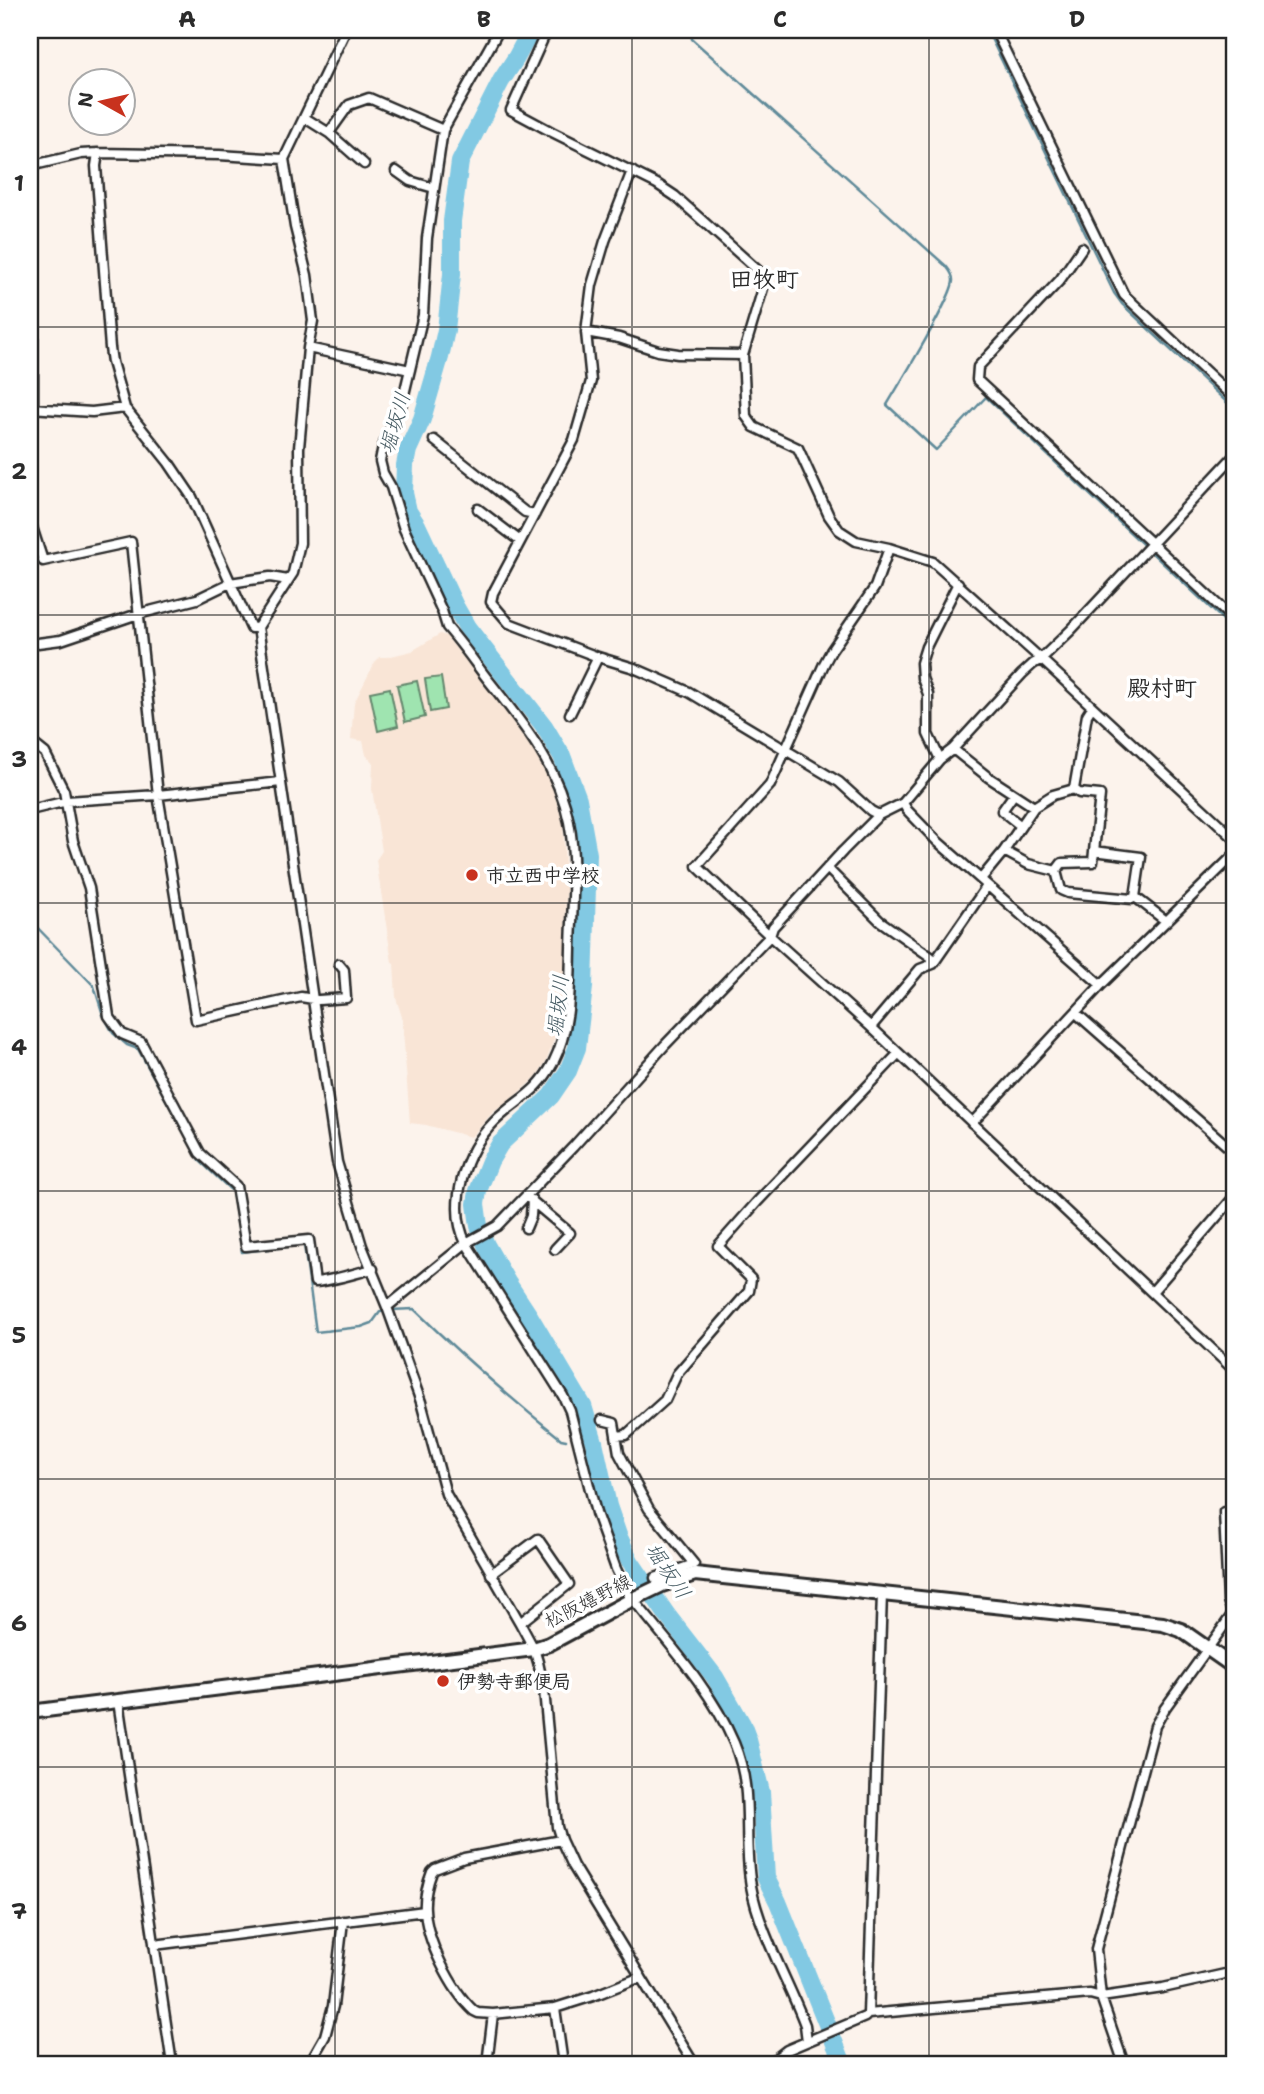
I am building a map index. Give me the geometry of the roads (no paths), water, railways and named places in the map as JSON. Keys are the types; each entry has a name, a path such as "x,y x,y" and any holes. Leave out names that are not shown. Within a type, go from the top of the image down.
{"main road":[{"name":"松阪嬉野線","path":"30,1712 534,1649 549,1644 631,1600 695,1574 1163,1624 1181,1630 1234,1667"}],"street":[{"path":"346,30 284,159 295,227 307,275 313,321 299,448 300,543 292,573 258,627 337,1162 362,1247 373,1269 421,1402 446,1494 534,1649 544,1689 554,1807 567,1856 694,2064"},
{"path":"499,30 443,130 427,238 423,315 402,403 383,446 380,461 404,529 447,627 534,740 553,772 566,812 573,863 570,985 563,1035 555,1060 546,1076 526,1098 495,1121 474,1152 463,1178 458,1203 460,1227 570,1410 596,1513 616,1569 631,1600 685,1664 733,1741 747,1791 748,1857 754,1899 809,2039"},
{"path":"547,30 511,110 657,184 763,275 764,285 743,355 745,410 750,424 798,449 829,516 839,530 856,541 933,562 1234,838"},
{"path":"995,30 1124,295 1234,398"},
{"path":"329,134 349,105 369,98 443,130"},
{"path":"304,118 329,134 364,164"},
{"path":"30,166 97,153 284,159"},
{"path":"97,153 110,348 125,408 192,497 251,628 258,627"},
{"path":"396,171 410,181 435,188"},
{"path":"632,171 595,273 586,332 591,381 574,440 493,593 492,602 509,623 635,668 690,692 839,782 879,815"},
{"path":"1082,248 1060,280 978,368 977,380 1149,547 1234,620"},
{"path":"30,257 33,322 32,408 92,412 125,408"},
{"path":"586,332 678,354 743,355"},
{"path":"308,348 410,370"},
{"path":"434,440 525,512 535,514"},
{"path":"387,1307 468,1242 497,1226 529,1198 665,1045 770,936 772,928 827,868 879,815 903,803 940,759 953,749 1022,674 1041,659 1234,456"},
{"path":"478,509 520,541"},
{"path":"30,521 43,561 131,542 158,794 196,1020 301,998 346,998 344,970 339,964"},
{"path":"889,548 875,587 831,651 770,785 697,866 1234,1370"},
{"path":"30,644 61,640 138,614 197,599 230,583 270,577 288,580"},
{"path":"940,759 928,734 928,694 922,678 921,663 958,583"},
{"path":"570,714 598,657"},
{"path":"1074,789 1087,715 1093,707"},
{"path":"30,741 45,753 67,801 73,841 89,888 109,1016 122,1034 141,1042 200,1153 236,1186 246,1246 309,1240 315,1282 325,1282 373,1269"},
{"path":"953,749 988,777 1034,807"},
{"path":"30,810 67,801 281,782"},
{"path":"871,1027 920,969 933,964 1034,807 1053,794 1074,789"},
{"path":"1056,871 1062,863 1093,862 1100,795 1079,793 1074,789"},
{"path":"1014,794 1002,811 1021,827"},
{"path":"903,803 937,841 1101,985"},
{"path":"1094,850 1141,857 1135,897"},
{"path":"1004,851 1028,864 1056,871"},
{"path":"972,1123 1101,985 1234,855"},
{"path":"827,868 880,921 931,957 933,964"},
{"path":"1056,871 1061,890 1068,893 1132,899 1135,897"},
{"path":"1135,897 1166,921"},
{"path":"1076,1013 1234,1152"},
{"path":"616,1436 626,1435 665,1400 677,1374 749,1291 751,1279 718,1247 757,1202 898,1054"},
{"path":"1152,1292 1234,1196"},
{"path":"526,1228 531,1216 529,1198"},
{"path":"529,1198 569,1233 555,1249"},
{"path":"603,1420 614,1423 619,1452 649,1509 694,1564 655,1578 662,1586"},
{"path":"1124,2064 1101,1997 1096,1949 1155,1726 1234,1613 1228,1601 1224,1512"},
{"path":"491,1574 538,1539 569,1584 520,1623"},
{"path":"868,2014 882,1594"},
{"path":"118,1701 172,2064"},
{"path":"561,1840 464,1858 435,1868 430,1877 425,1911 434,1947 448,1978 474,2011 494,2014 555,2008 641,1977"},
{"path":"154,1945 425,1911"},
{"path":"309,2064 325,2036 333,2006 343,1921"},
{"path":"769,2064 787,2050 868,2014 1090,1994 1101,1997 1163,1988 1234,1972"},
{"path":"555,2008 562,2064"},
{"path":"486,2064 494,2014"}],"waterway":[{"name":"堀坂川","path":"531,30 501,81 460,162 452,221 452,274 446,330 422,419 408,450 405,465 404,493 408,511 455,606 467,627 544,726 562,756 578,799 588,854 584,987 577,1048 568,1071 551,1096 500,1144 490,1161 478,1191 476,1204 479,1226 486,1245 507,1282 583,1406 608,1506 630,1561 715,1677 742,1724 761,1792 766,1878 843,2064"},
{"path":"691,30 692,39 952,274 951,289 945,304 887,405 936,450 986,397 1234,630"},
{"path":"987,30 1114,293 1122,304 1234,409"},
{"path":"30,920 94,986 103,1015 113,1033 127,1045 138,1049 199,1160 232,1191 242,1252 304,1245 316,1332 361,1327 372,1323 380,1312 385,1311"},
{"path":"391,1310 414,1309 504,1392 561,1439 566,1440"}],"place":[{"name":"市立西中学校","path":"472,875"},
{"name":"伊勢寺郵便局","path":"443,1681"}],"district":[{"name":"田牧町","path":"764,279"},
{"name":"殿村町","path":"1162,688"}]}
